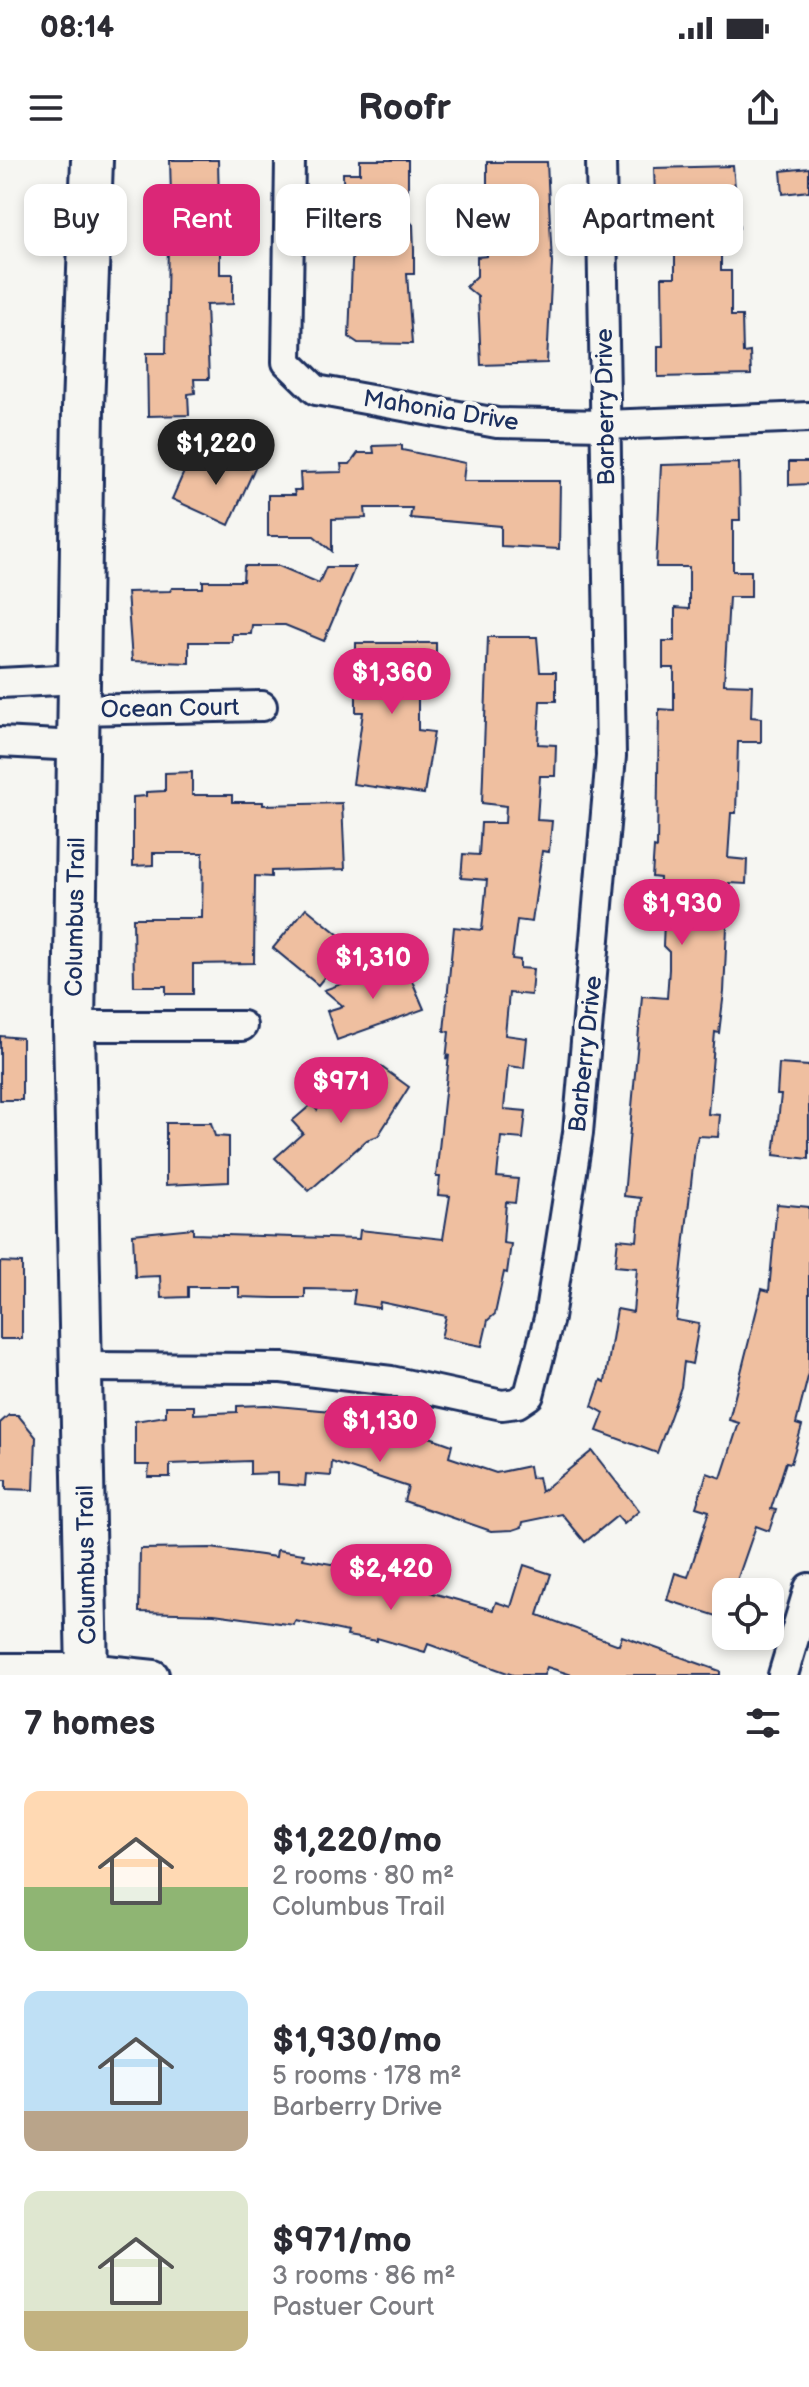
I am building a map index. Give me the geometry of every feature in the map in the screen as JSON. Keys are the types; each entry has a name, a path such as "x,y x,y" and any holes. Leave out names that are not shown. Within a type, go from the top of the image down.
{"street":[{"name":"Columbus Trail","path":"87,1672 74,1026 78,712 92,160"},
{"name":"Mahonia Drive","path":"290,160 287,362 316,390 497,423 605,425 809,417"},
{"name":"Barberry Drive","path":"83,1367 282,1368 391,1381 502,1405 517,1403 529,1395 549,1318 578,1133 611,756 601,160"},
{"path":"0,683 78,712"},
{"name":"Ocean Court","path":"78,712 262,706"},
{"path":"0,742 78,712"},
{"path":"74,1026 242,1026"},
{"path":"783,1675 809,1588"},
{"path":"0,1668 154,1675"}],"building":[{"path":"170,160 218,160 219,184 171,184"},
{"path":"360,160 408,160 408,184 343,184 343,173 360,173"},
{"path":"487,162 547,162 552,263 547,363 481,365 478,297 466,287 477,276 477,257 539,256 539,184 487,184"},
{"path":"733,166 735,184 655,184 654,168"},
{"path":"809,168 809,191 783,194 781,171"},
{"path":"410,221 413,225 414,274 407,274 412,344 358,343 349,337 352,256 410,256"},
{"path":"168,256 220,256 220,274 233,274 233,304 206,305 209,379 194,379 195,393 188,394 189,415 148,416 147,353 166,353"},
{"path":"675,256 721,256 721,271 731,271 731,316 742,316 743,353 750,352 751,375 658,377 658,346 663,346 662,277 675,277"},
{"path":"402,445 402,450 465,463 463,481 560,481 559,549 501,546 501,526 410,518 412,508 365,508 366,518 332,519 332,551 314,536 268,536 268,495 295,495 294,490 301,490 300,473 342,472 341,464 350,464 358,453 374,453 373,446"},
{"path":"230,450 257,463 229,525 172,499 187,465 196,462 220,473"},
{"path":"789,462 809,462 809,484 789,485"},
{"path":"739,463 740,520 733,520 733,571 751,571 751,597 729,597 724,684 752,685 751,717 761,718 761,742 738,742 736,813 731,813 728,858 747,860 746,884 729,883 724,992 719,1033 715,1032 708,1114 720,1115 718,1137 698,1136 695,1148 676,1320 699,1324 692,1364 684,1362 681,1387 657,1453 597,1431 604,1413 592,1406 601,1380 605,1382 617,1309 633,1312 637,1268 615,1266 618,1239 637,1241 641,1198 624,1196 642,996 667,998 669,952 663,946 664,921 658,920 660,878 652,877 654,847 657,848 659,709 674,710 674,668 663,668 663,641 675,641 675,608 689,609 689,567 656,567 661,465"},
{"path":"244,566 279,566 319,583 326,567 355,567 324,641 285,625 252,625 251,634 232,634 232,642 189,642 189,663 132,661 127,592 203,588 203,581 243,581"},
{"path":"488,637 537,637 540,672 556,672 556,701 540,701 538,744 556,745 555,776 540,776 537,820 552,821 549,852 542,851 532,922 517,920 512,959 520,960 520,968 533,969 531,995 509,993 505,1035 527,1038 524,1068 508,1066 504,1109 526,1111 523,1139 501,1137 497,1177 518,1179 515,1203 506,1202 503,1243 511,1244 507,1273 504,1272 495,1314 488,1320 482,1346 441,1338 446,1316 380,1302 379,1308 353,1304 355,1290 305,1289 305,1298 275,1298 239,1297 239,1287 188,1287 188,1297 161,1298 160,1276 135,1277 133,1234 193,1228 193,1234 359,1239 360,1230 443,1239 450,1196 438,1195 440,1177 436,1177 449,1055 446,1060 449,1032 444,1031 454,927 482,930 487,880 461,878 463,854 479,855 481,823 505,823 506,806 482,803"},
{"path":"356,643 436,643 436,673 418,673 418,730 434,732 424,794 353,784 363,712 356,712"},
{"path":"192,772 192,795 232,795 232,802 263,802 263,805 342,803 345,869 271,871 271,877 255,876 254,963 193,964 193,994 166,994 166,986 134,986 133,918 202,918 203,853 153,853 153,865 133,866 133,797 146,796 146,792 165,791 165,773"},
{"path":"306,908 351,945 318,985 273,948"},
{"path":"404,962 424,1009 337,1040 327,1011 343,1006 324,990"},
{"path":"0,1036 22,1038 22,1100 0,1100"},
{"path":"376,1063 409,1087 378,1136 367,1140 309,1191 275,1158 303,1133 292,1121 312,1104 317,1110 340,1078 357,1090"},
{"path":"779,1064 809,1066 809,1159 774,1155 781,1095 777,1095"},
{"path":"166,1123 211,1123 215,1136 229,1137 229,1182 166,1185"},
{"path":"777,1204 809,1207 809,1373 796,1424 802,1426 791,1463 786,1462 771,1509 776,1510 769,1531 756,1526 738,1578 712,1578 712,1614 667,1600 675,1573 688,1577 709,1511 696,1507 707,1473 721,1478 739,1423 729,1420 762,1289 769,1291"},
{"path":"0,1262 22,1263 22,1339 0,1339"},
{"path":"266,1405 342,1412 391,1428 393,1424 452,1445 449,1457 496,1473 529,1466 531,1478 538,1477 541,1492 592,1451 639,1511 624,1524 617,1516 585,1542 562,1514 523,1522 522,1527 513,1530 491,1531 404,1501 408,1487 332,1462 331,1476 306,1474 305,1486 278,1484 278,1473 250,1474 250,1461 170,1464 170,1477 148,1477 149,1465 135,1465 135,1421 166,1416 166,1406 194,1406 194,1414 237,1412 237,1406"},
{"path":"9,1415 18,1415 36,1437 34,1490 6,1489 6,1480 0,1480 0,1423"},
{"path":"211,1548 276,1557 277,1550 304,1554 303,1559 359,1569 358,1572 493,1610 496,1602 511,1607 524,1565 551,1574 538,1615 619,1645 622,1636 720,1671 720,1675 572,1675 547,1667 544,1675 513,1675 428,1644 425,1652 377,1638 377,1641 347,1636 348,1632 295,1621 294,1625 214,1614 139,1612 140,1549"}]}
